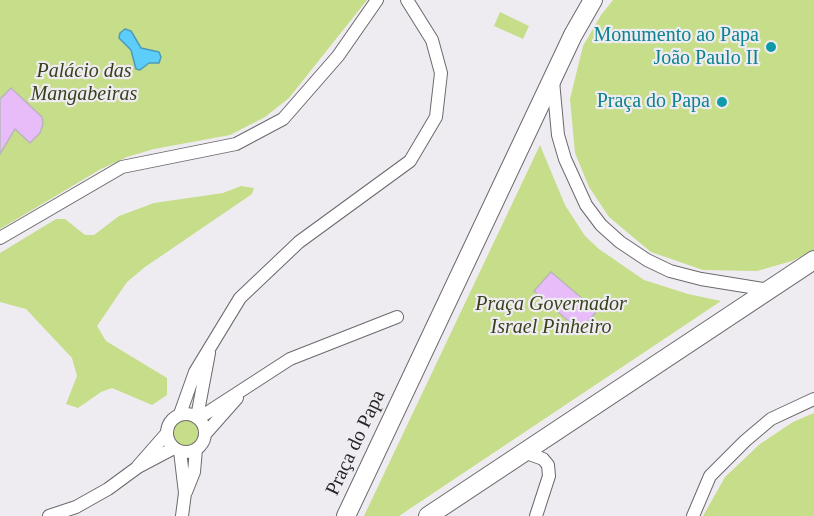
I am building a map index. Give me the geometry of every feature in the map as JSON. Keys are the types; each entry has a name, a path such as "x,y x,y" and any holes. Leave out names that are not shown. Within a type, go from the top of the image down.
{"street":[{"path":"0,238 122,167 236,144 283,119 338,56 377,0"},
{"path":"138,467 167,433 171,422 180,414 189,385 240,298 269,268 317,228 410,161 436,117 441,74 432,40 408,0"},
{"name":"Praça do Papa","path":"346,516 553,77 593,0"},
{"path":"553,77 554,112 563,151 575,186 601,225 620,242 647,260 670,271 701,279 769,290"},
{"path":"428,516 814,260"},
{"path":"180,414 198,418 290,359 397,316"},
{"path":"206,433 198,418 211,345"},
{"path":"49,516 76,507 108,489 138,467 177,449 196,449 201,445 206,433 247,386"},
{"path":"693,516 710,476 731,455 771,419 814,399"},
{"path":"167,433 177,449 185,493"},
{"path":"182,516 185,493 194,472 196,449"},
{"path":"524,452 543,459 549,465 549,476 536,516"}],"green space":[{"name":"Palácio das Mangabeiras","path":"0,0 367,0 289,98 265,117 230,135 154,149 127,157 101,169 0,229"},
{"name":"Praça Governador Israel Pinheiro","path":"613,0 814,0 814,250 792,261 757,271 703,270 651,252 609,217 589,187 575,153 570,99 583,46 601,15"},
{"path":"500,12 529,26 523,39 494,26"},
{"name":"Praça Governador Israel Pinheiro","path":"540,145 565,205 585,236 599,249 644,280 688,294 721,301 399,516 364,516"},
{"path":"241,186 254,188 252,194 145,267 127,282 97,326 106,341 167,378 167,395 152,405 112,388 101,392 78,408 66,404 77,376 72,358 26,309 0,302 0,253 56,219 65,219 85,235 94,235 119,216 154,203 223,193"},
{"path":"814,413 814,516 703,516 725,477 760,444 793,422"},
{"path":"186,419 196,423 200,433 196,443 186,447 176,443 172,433 176,423"}],"water":[{"path":"125,29 131,31 141,48 159,52 161,57 159,63 149,63 140,70 136,69 131,50 119,38 120,33"}],"building":[{"path":"11,88 42,117 43,124 40,133 30,143 15,129 0,154 0,99"},
{"path":"551,272 597,311 580,331 534,291"}],"place":[{"name":"Monumento ao Papa João Paulo II","path":"771,47"},
{"name":"Praça do Papa","path":"722,102"}]}
